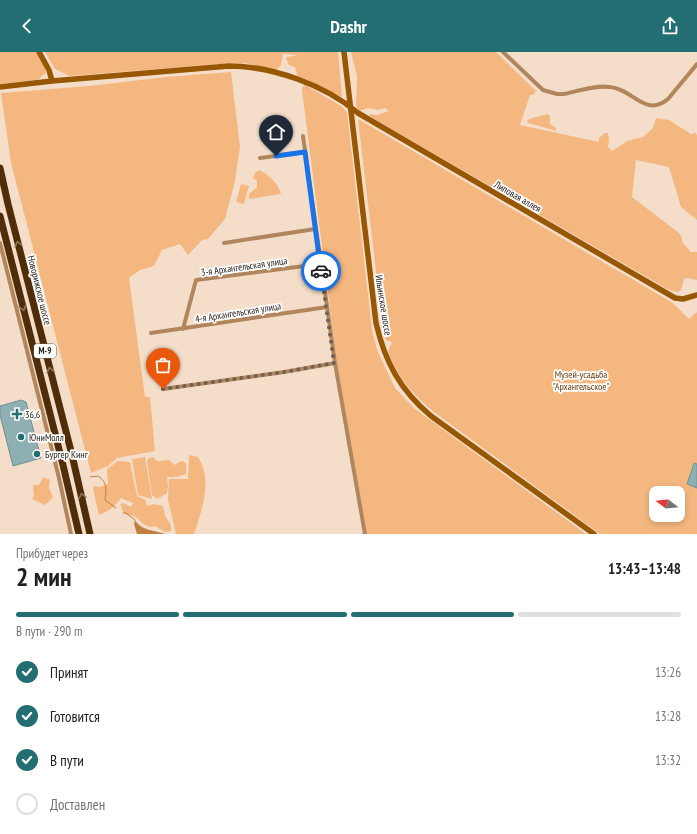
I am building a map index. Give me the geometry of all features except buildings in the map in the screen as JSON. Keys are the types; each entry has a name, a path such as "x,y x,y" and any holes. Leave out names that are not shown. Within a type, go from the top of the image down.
{"highway":[{"name":"Новорижское шоссе","path":"0,168 72,455 90,534"},
{"name":"Новорижское шоссе","path":"0,216 79,534"}],"street":[{"path":"38,52 49,70 52,80"},
{"name":"Ильинское шоссе","path":"344,52 376,323 380,342 393,371 409,395 431,416 594,534"},
{"path":"503,52 543,90 557,94 564,94 610,87 622,90 645,104 654,106 668,99 697,64"},
{"name":"Липовая аллея","path":"0,87 52,80 208,68 241,67 277,73 302,81 350,106 678,299 689,298 697,295"},
{"path":"303,136 334,363 365,534"},
{"path":"260,158 305,152"},
{"path":"224,243 315,229"},
{"path":"0,243 57,470 71,534"},
{"name":"3-я Архангельская улица","path":"182,329 196,280 320,264"},
{"name":"4-я Архангельская улица","path":"151,333 327,307"},
{"path":"163,389 284,372 334,363"}],"green space":[{"path":"0,52 36,52 45,67 46,73 37,80 0,84"},
{"path":"45,52 338,52 342,97 298,78 295,67 289,65 286,59 287,57 298,55 283,54 281,65 277,70 244,63 232,63 70,76 55,69"},
{"path":"351,52 496,52 536,91 533,95 530,95 520,125 599,142 599,138 605,133 608,133 608,147 612,151 627,141 643,137 653,128 656,118 669,120 691,134 695,133 697,135 697,220 681,207 669,167 636,160 632,197 679,233 683,243 691,252 697,252 697,280 687,278 684,279 681,290 678,292 669,290 371,117 369,114 377,115 389,111 385,108 378,110 369,108 358,111 356,104 357,76"},
{"path":"231,72 240,147 235,181 225,219 208,239 202,240 188,255 180,244 162,250 154,266 140,270 129,278 145,397 150,397 155,451 117,458 108,466 91,473 11,163 1,93"},
{"path":"305,85 341,106 347,112 372,330 377,350 395,388 415,409 586,534 367,534 337,364 302,90 303,86"},
{"path":"548,114 550,117 550,124 555,127 557,131 528,123 527,121 529,119"},
{"name":"Музей-усадьба \"Архангельское\"","path":"358,119 673,303 689,319 697,312 697,534 600,534 434,412 406,385 391,360 388,351 392,342 386,340 382,322"},
{"path":"259,170 273,180 278,186 281,194 249,199 249,194 257,187 257,181 253,178 255,173"},
{"path":"241,184 249,186 244,204 236,202"},
{"path":"189,455 198,457 202,466 205,476 205,495 194,534 176,534 168,500 169,479 188,479"},
{"path":"145,457 152,499 138,495 132,459"},
{"path":"153,457 157,461 169,460 175,465 181,461 186,464 186,474 176,477 167,477 167,493 157,499 152,495 147,461 149,458"},
{"path":"118,461 130,462 137,496 145,500 147,506 154,504 163,506 165,516 171,525 171,531 165,532 155,526 149,527 136,517 126,514 123,512 120,504 123,503 131,507 133,503 121,498 112,508 99,515 93,488 94,486 100,487 108,484 107,469"},
{"path":"43,477 50,480 49,488 53,497 45,505 32,499 34,495 33,486 39,485"}],"shaded area":[{"path":"135,520 144,528 165,534 137,534 134,524"}],"waterway":[{"path":"90,477 98,476 101,478 106,487 105,500 116,508"},
{"path":"123,513 126,513 135,520"}],"way so far":[{"path":"163,389 284,372 334,363 321,271"}],"place":[{"name":"36,6","path":"17,414"},
{"name":"ЮниМолл","path":"21,437"},
{"name":"Бургер Кинг","path":"37,454"}],"route":[{"path":"276,156 305,152 321,271"}]}
